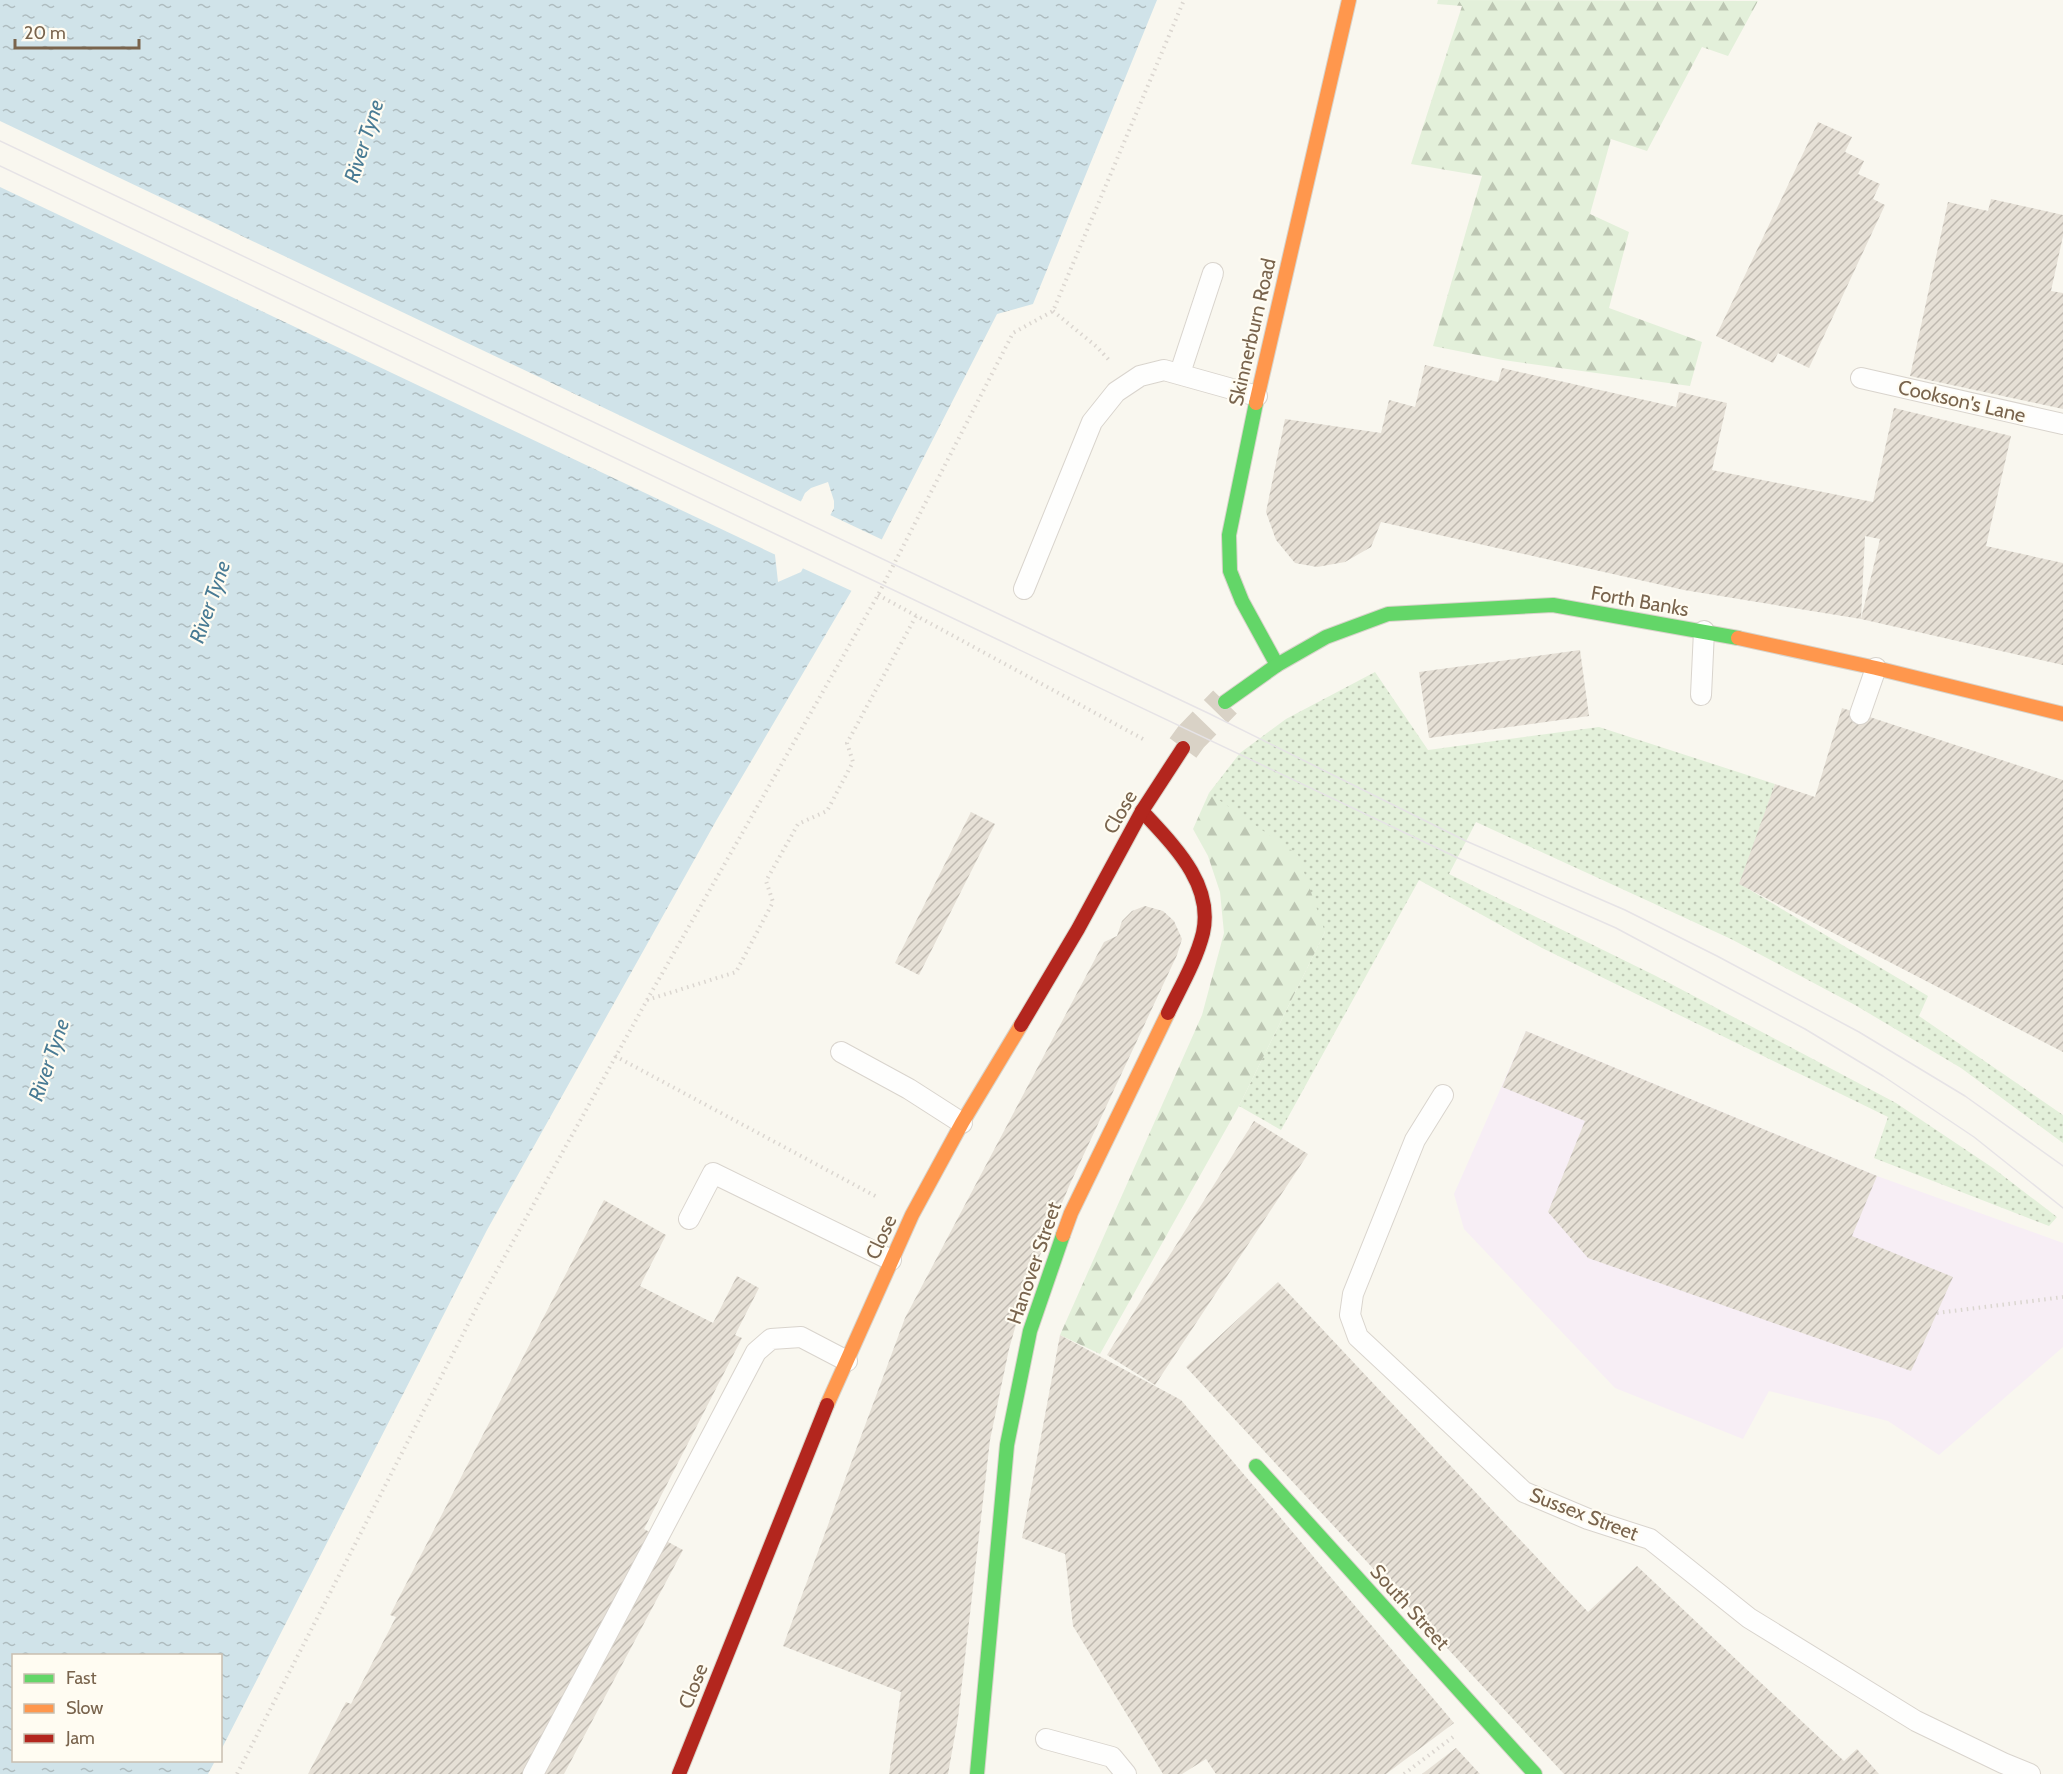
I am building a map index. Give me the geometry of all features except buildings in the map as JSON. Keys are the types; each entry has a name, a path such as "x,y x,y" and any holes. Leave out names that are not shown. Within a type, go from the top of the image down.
{"street":[{"name":"Skinnerburn Road","path":"1277,665 1242,601 1230,571 1229,535 1257,396 1349,0"},
{"name":"Forth Banks","path":"1226,702 1277,665 1326,637 1388,614 1553,605 1704,632 1876,668 2063,714"},
{"name":"Close","path":"679,1774 821,1418 912,1215 962,1123 1078,929 1142,811 1181,753"},
{"name":"Hanover Street","path":"977,1774 1007,1444 1030,1331 1071,1213 1190,967 1203,930 1205,904 1192,870 1142,811"},
{"name":"South Street","path":"1256,1466 1535,1774"}],"lane":[{"path":"1180,373 1213,273"},
{"path":"1024,589 1092,422 1116,392 1140,376 1164,370 1257,396"},
{"name":"Cookson's Lane","path":"1861,378 2063,424"},
{"path":"1701,695 1704,632"},
{"path":"1860,714 1876,668"},
{"path":"841,1052 909,1089 962,1123"},
{"name":"Sussex Street","path":"1443,1095 1415,1140 1353,1294 1350,1315 1358,1337 1524,1492 1588,1519 1650,1539 1759,1624 1916,1721 2030,1774"},
{"path":"689,1219 713,1173 891,1260"},
{"path":"533,1774 756,1352 771,1339 801,1338 847,1361"},
{"path":"1046,1739 1112,1757 1126,1774"}],"path":[{"path":"237,1774 480,1301 646,1000 878,595 1013,333 1053,311 1184,0"},
{"path":"1053,311 1097,347 1113,364"},
{"path":"878,595 1181,753"},
{"path":"646,1000 736,972 773,902 766,881 798,825 827,811 853,762 847,742 916,616"},
{"path":"615,1056 912,1215"},
{"path":"1937,1313 2063,1297"},
{"path":"1404,1774 1482,1716"}],"shaded area":[{"path":"1526,1031 1877,1176 2063,1243 2063,1347 1939,1455 1888,1421 1769,1391 1743,1439 1615,1388 1464,1229 1454,1194"}],"green space":[{"path":"1438,0 1758,1 1728,56 1702,47 1647,151 1611,139 1590,214 1629,232 1609,308 1702,342 1690,386 1503,360 1433,346 1482,176 1411,164 1462,6 1437,4"},
{"path":"1375,672 1428,750 1599,727 1775,784 1740,884 1928,996 1919,1016 2063,1115 2063,1143 1961,1068 1855,1005 1731,939 1476,822 1449,874 1656,976 1896,1103 1993,1168 2057,1217 2049,1226 1874,1158 1888,1117 1542,948 1419,880 1281,1130 1239,1106 1325,932 1209,793 1240,753 1286,719"},
{"path":"1209,793 1298,855 1325,932 1239,1106 1100,1354 1060,1335 1202,1015 1224,933 1220,892 1208,856 1193,829"}],"water":[{"name":"River Tyne","path":"0,0 1157,0 1033,304 997,314 882,539 716,821 487,1230 222,1748 222,1654 12,1654 12,1762 214,1762 208,1774 0,1774","holes":["828,482 834,508 801,572 778,582 775,555 805,493 811,488"]}],"pier":[{"path":"0,121 804,503 778,556 0,187"},
{"path":"828,514 885,541 854,592 800,567"}],"tunnel":[{"path":"1183,748 1225,702"}],"tram line":[{"path":"0,141 1210,714 1466,841 1625,910 1859,1032 1965,1096 2063,1166"},
{"path":"0,166 1458,858 1616,928 1805,1029 1883,1076 1974,1137 2063,1208"}],"traffic: fast":[{"path":"1256,403 1229,535 1230,571 1242,601 1277,665"},
{"path":"1225,702 1277,665 1326,637 1388,614 1553,605 1738,638"},
{"path":"977,1774 1007,1445 1030,1331 1063,1235"},
{"path":"1256,1466 1535,1774"}],"traffic: slow":[{"path":"1256,403 1349,0"},
{"path":"1738,638 1876,668 2063,714"},
{"path":"1063,1235 1071,1213 1168,1013"},
{"path":"827,1405 912,1215 962,1123 1021,1025"}],"traffic: jam":[{"path":"1021,1025 1078,929 1142,811 1183,748"},
{"path":"1142,811 1188,866 1202,897 1205,915 1203,933 1196,954 1168,1013"},
{"path":"679,1774 827,1405"}]}
